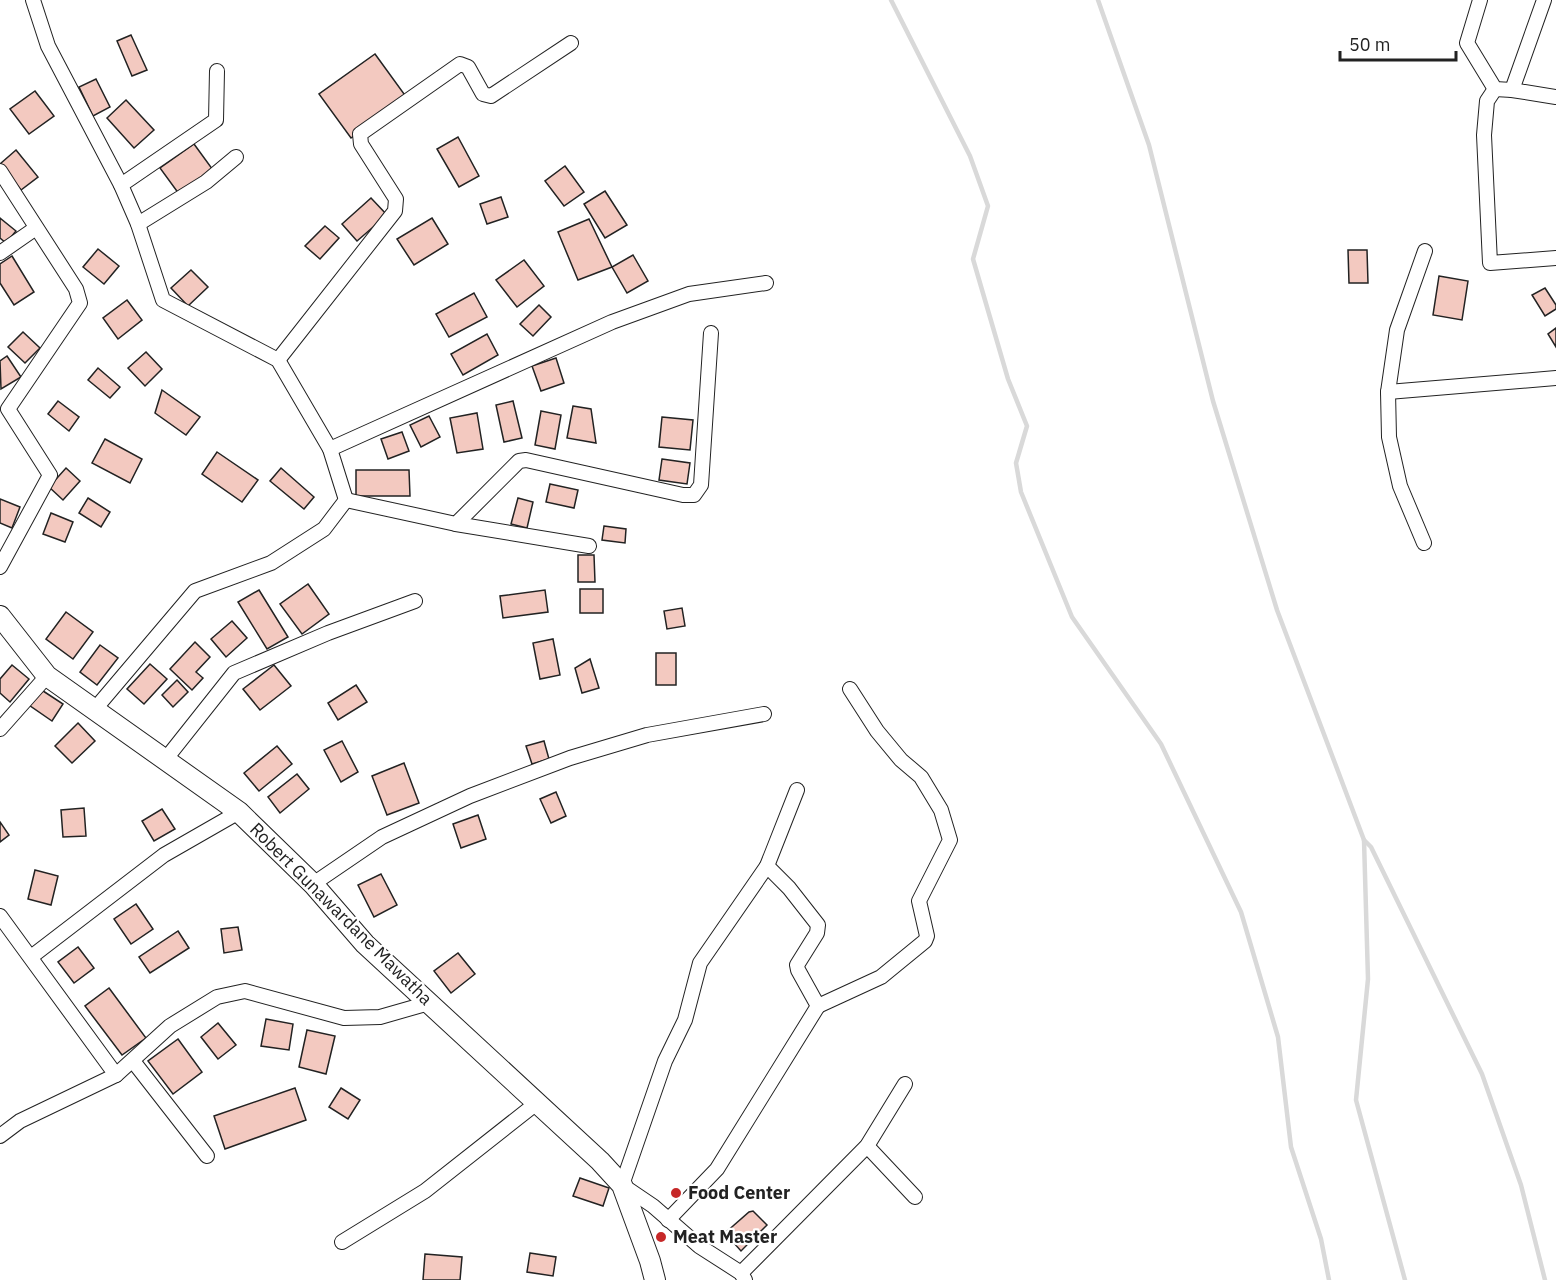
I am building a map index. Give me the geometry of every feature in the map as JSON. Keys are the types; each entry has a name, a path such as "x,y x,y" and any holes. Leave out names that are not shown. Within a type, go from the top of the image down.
{"street":[{"path":"33,0 48,46 121,185 138,224 163,300 278,360 330,449 346,500"},
{"path":"1480,0 1467,43 1495,89"},
{"path":"1512,90 1544,0"},
{"path":"278,360 395,211 396,200 361,144 360,134 460,64 468,67 483,94 491,96 571,43"},
{"path":"121,185 216,120 218,71"},
{"path":"1495,89 1556,97"},
{"path":"1495,89 1486,101 1485,135 1490,262 1556,258"},
{"path":"138,224 207,182 236,158"},
{"path":"0,171 76,289 80,303 8,409 50,475 0,567"},
{"path":"0,253 36,228"},
{"path":"1424,543 1398,476 1389,437 1388,392 1397,330 1425,251"},
{"path":"330,449 612,322 689,294 766,283"},
{"path":"456,524 519,461 526,460 683,495 694,495 701,485 711,333"},
{"path":"1388,392 1556,378"},
{"path":"346,500 456,524 589,546"},
{"path":"95,709 195,591 271,563 324,529 346,500"},
{"path":"165,760 234,673 328,633 416,601"},
{"name":"Robert Gunawardane Mawatha","path":"0,616 47,676 239,812 313,884 365,944 600,1161 622,1185 655,1280"},
{"path":"0,729 47,676"},
{"path":"668,1220 717,1169 818,1006 881,977 925,941 927,936 919,901 950,840 941,810 921,777 901,760 877,731 850,689"},
{"path":"313,884 382,837 470,796 570,758 646,735 764,714"},
{"path":"797,790 767,866 700,963 685,1020 665,1061 622,1185 653,1206 699,1246 743,1277 867,1146 905,1084"},
{"path":"31,957 164,855 239,812"},
{"path":"767,866 789,888 818,925 817,933 797,965 818,1006"},
{"path":"0,916 116,1075"},
{"path":"0,1136 20,1121 116,1075 170,1026 217,997 245,991 344,1018 380,1017 429,1004"},
{"path":"133,1061 207,1156"},
{"path":"342,1242 425,1191 538,1102"},
{"path":"867,1146 915,1197"}],"building":[{"path":"131,35 147,70 132,76 117,41"},
{"path":"375,54 407,98 351,138 319,94"},
{"path":"96,79 110,107 93,116 79,87"},
{"path":"35,91 54,116 29,134 10,109"},
{"path":"126,100 154,130 134,148 107,118"},
{"path":"458,137 479,176 459,187 437,149"},
{"path":"194,144 213,170 179,194 160,168"},
{"path":"16,150 38,177 21,190 0,164"},
{"path":"565,166 584,192 564,206 545,181"},
{"path":"605,191 627,225 605,238 584,204"},
{"path":"501,197 508,217 487,224 480,204"},
{"path":"371,198 387,215 357,241 342,224"},
{"path":"0,218 16,231 6,243 0,238"},
{"path":"432,218 448,244 414,265 397,239"},
{"path":"589,219 612,267 578,280 558,232"},
{"path":"325,226 339,238 320,259 305,246"},
{"path":"98,249 119,266 104,284 83,267"},
{"path":"1348,250 1367,250 1368,283 1349,283"},
{"path":"633,255 648,281 627,293 612,267"},
{"path":"12,256 34,292 14,305 0,283 0,264"},
{"path":"524,260 544,286 517,307 496,280"},
{"path":"191,270 208,287 188,306 171,288"},
{"path":"1439,276 1468,281 1462,320 1433,315"},
{"path":"1545,288 1556,305 1556,309 1545,316 1532,295"},
{"path":"474,293 487,317 449,337 436,314"},
{"path":"127,300 142,320 118,339 103,318"},
{"path":"539,305 551,317 533,336 520,324"},
{"path":"1556,328 1556,347 1548,334"},
{"path":"23,332 40,348 25,363 8,347"},
{"path":"487,334 498,355 463,375 451,354"},
{"path":"146,352 162,369 145,386 128,368"},
{"path":"7,356 21,377 1,389 0,361"},
{"path":"556,358 564,383 541,391 532,366"},
{"path":"98,368 120,387 110,398 88,380"},
{"path":"162,390 200,417 186,435 155,413"},
{"path":"58,401 79,417 69,431 48,414"},
{"path":"513,401 522,438 504,442 496,405"},
{"path":"573,406 591,409 596,443 567,438"},
{"path":"541,411 561,415 555,449 535,445"},
{"path":"477,413 483,449 457,453 450,418"},
{"path":"429,416 440,437 421,447 410,425"},
{"path":"662,417 693,420 690,450 659,447"},
{"path":"402,432 409,451 388,459 381,439"},
{"path":"105,439 142,459 130,483 92,463"},
{"path":"217,452 258,480 242,502 202,474"},
{"path":"662,459 690,463 687,484 659,480"},
{"path":"66,468 80,481 63,500 49,487"},
{"path":"281,468 314,497 304,509 270,481"},
{"path":"356,470 409,470 410,496 356,496"},
{"path":"550,484 578,490 574,508 546,502"},
{"path":"88,498 110,512 101,527 79,513"},
{"path":"518,498 533,502 527,528 511,524"},
{"path":"0,499 20,507 12,528 0,523"},
{"path":"51,513 73,522 65,542 43,534"},
{"path":"604,526 626,529 625,543 602,540"},
{"path":"578,555 594,555 595,582 578,582"},
{"path":"308,584 329,614 302,634 280,604"},
{"path":"580,589 603,589 603,613 580,613"},
{"path":"259,590 288,637 267,649 238,602"},
{"path":"545,590 548,612 503,618 500,596"},
{"path":"682,608 685,626 667,629 664,611"},
{"path":"66,612 93,632 73,659 46,639"},
{"path":"232,621 247,638 226,657 211,639"},
{"path":"553,639 560,675 540,679 533,643"},
{"path":"195,642 210,657 196,672 203,678 192,690 170,669"},
{"path":"100,645 118,658 97,685 80,672"},
{"path":"656,653 676,653 676,685 656,685"},
{"path":"590,659 599,688 582,693 575,668"},
{"path":"150,664 167,679 144,704 127,689"},
{"path":"12,665 29,679 10,702 0,693 0,679"},
{"path":"274,665 291,686 260,710 243,689"},
{"path":"177,680 188,692 173,707 162,695"},
{"path":"356,685 367,702 338,720 328,703"},
{"path":"37,687 63,704 52,721 26,703"},
{"path":"78,723 95,741 72,763 55,746"},
{"path":"342,741 358,772 341,782 324,750"},
{"path":"544,741 549,759 532,764 526,746"},
{"path":"277,746 292,764 259,791 244,773"},
{"path":"404,763 419,803 387,815 372,776"},
{"path":"297,774 309,789 280,813 268,797"},
{"path":"556,792 566,816 551,823 540,799"},
{"path":"84,808 86,836 63,837 61,810"},
{"path":"162,809 175,829 154,841 142,821"},
{"path":"478,815 486,839 461,848 453,824"},
{"path":"0,822 9,835 0,842"},
{"path":"35,870 58,876 51,905 28,899"},
{"path":"381,874 397,905 374,917 358,885"},
{"path":"136,904 153,929 131,944 114,919"},
{"path":"238,927 242,950 224,953 221,929"},
{"path":"178,931 189,948 150,973 139,957"},
{"path":"78,947 94,968 74,983 58,962"},
{"path":"458,953 475,974 451,993 434,971"},
{"path":"109,988 146,1038 122,1055 85,1006"},
{"path":"266,1019 293,1024 289,1050 261,1046"},
{"path":"218,1023 236,1045 218,1059 201,1037"},
{"path":"307,1030 335,1036 326,1074 299,1067"},
{"path":"178,1039 202,1072 173,1094 148,1061"},
{"path":"295,1088 306,1120 225,1149 214,1116"},
{"path":"341,1088 360,1100 348,1119 329,1107"},
{"path":"580,1178 609,1188 603,1206 573,1196"},
{"path":"753,1211 767,1225 741,1251 725,1233"},
{"path":"530,1253 556,1257 553,1276 527,1272"},
{"path":"425,1254 462,1257 460,1280 423,1280"}],"waterway":[{"path":"891,0 970,156 988,206 973,259 1008,379 1027,426 1016,463 1021,492 1072,617 1161,744 1241,912 1278,1037 1291,1147 1321,1239 1329,1280"},
{"path":"1098,0 1149,145 1213,401 1277,610 1364,840 1368,979 1356,1100 1405,1280"},
{"path":"1364,840 1371,847 1482,1074 1521,1185 1545,1280"}],"place":[{"name":"Food Center","path":"676,1193"},
{"name":"Meat Master","path":"661,1237"}]}
